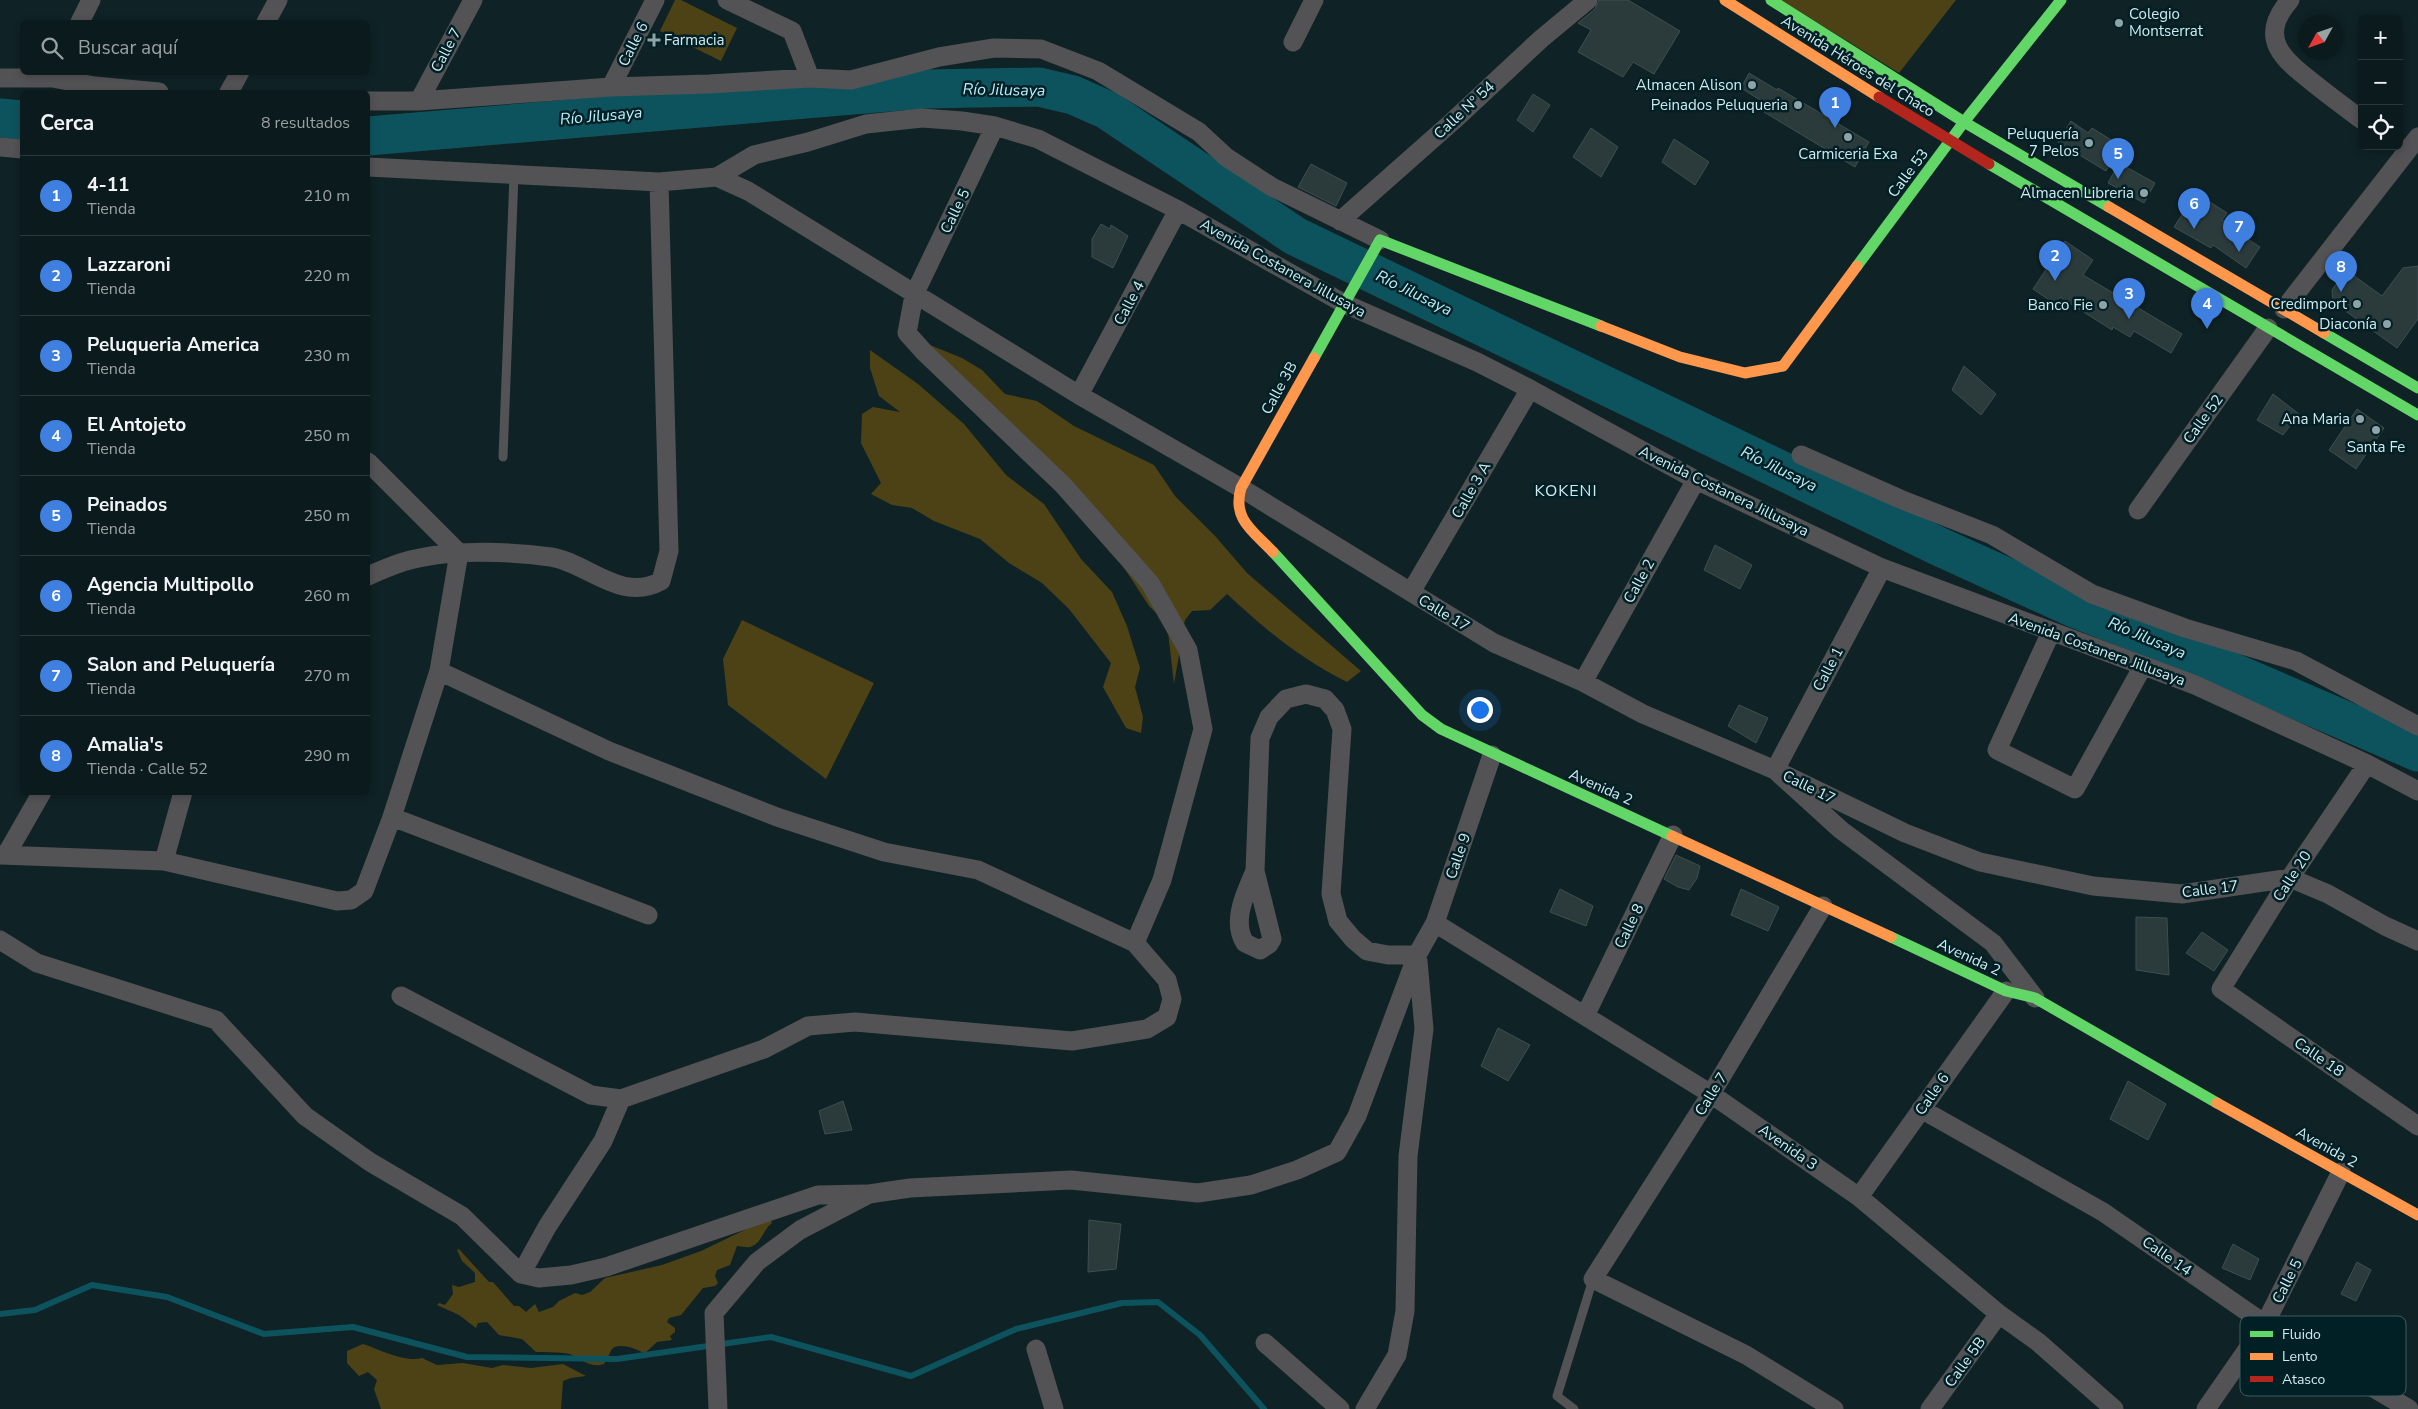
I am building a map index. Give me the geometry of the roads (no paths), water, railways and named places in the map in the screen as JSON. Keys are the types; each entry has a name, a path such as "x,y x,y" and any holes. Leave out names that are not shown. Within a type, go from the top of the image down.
{"street":[{"path":"81,20 91,0"},
{"path":"267,20 278,0"},
{"name":"Calle 7","path":"419,101 473,0"},
{"name":"Calle 6","path":"611,87 655,0"},
{"path":"727,0 792,31 810,78"},
{"path":"1292,42 1314,0"},
{"name":"Calle Nº 54","path":"1340,221 1453,121 1540,39 1588,0"},
{"name":"Avenida Héroes del Chaco","path":"1725,0 1784,23 1950,141 2418,415"},
{"path":"1771,0 1784,23 1964,122 2418,388"},
{"name":"Calle 53","path":"1380,240 1680,357 1745,373 1784,366 1964,122 2061,0"},
{"path":"2290,0 2278,13 2274,29 2275,43 2282,56 2358,117"},
{"path":"370,101 419,101 611,87 810,78 851,80 939,58 985,50 1041,50 1098,71 1199,132 1226,157 1272,187 1380,240"},
{"path":"0,78 53,75 95,86 138,90"},
{"path":"230,90 238,75"},
{"name":"Avenida Costanera Jillusaya","path":"717,178 754,155 808,142 866,124 922,118 995,126 1038,139 1178,210 1343,303 1477,362 1530,388 1696,480 1882,568 2195,685 2367,764 2418,791"},
{"name":"Calle 5","path":"995,126 914,295 907,333 1063,485 1107,534 1150,583 1188,650 1203,729 1162,880 1135,943"},
{"path":"2403,148 2418,137"},
{"path":"0,147 20,149"},
{"path":"2268,328 2401,150"},
{"path":"370,168 659,182 717,178"},
{"name":"Calle 17","path":"717,178 748,191 1079,395 1241,488 1494,643 1583,682 1643,714 1775,770 1905,833 1980,862 2093,886 2182,894 2290,878"},
{"path":"370,575 405,562 459,553 553,558 605,580 630,587 648,588 661,582 668,551 659,182"},
{"name":"Calle 4","path":"1079,395 1178,210"},
{"name":"Calle 3B","path":"1241,488 1380,240"},
{"name":"Calle 52","path":"2138,510 2268,328"},
{"name":"Calle 3 A","path":"1411,592 1530,388"},
{"path":"1801,455 1900,499 1992,535 2092,594 2185,628 2296,660 2418,726"},
{"path":"370,464 459,553"},
{"name":"Calle 2","path":"1583,682 1696,480"},
{"name":"Avenida 2","path":"1241,488 1237,501 1240,517 1253,534 1360,645 1422,715 1441,729 2006,991 2035,998 2120,1049 2418,1215"},
{"path":"40,795 3,855 164,861 337,901 351,900 364,892 392,817 438,671 459,553"},
{"name":"Calle 1","path":"1775,770 1882,568"},
{"path":"2051,632 1997,750 2076,790 2143,666"},
{"path":"401,996 590,1095 621,1099 764,1049 808,1026 855,1022 1072,1041 1146,1029 1167,1017 1172,999 1167,980 1135,943 978,870 884,852 778,817 610,751 438,671"},
{"path":"1255,870 1260,738 1270,718 1286,699 1306,694 1325,699 1335,710 1342,729 1331,894 1338,921 1353,939 1368,951 1388,955 1417,955 1424,1029 1408,1156 1405,1311 1397,1354 1365,1409"},
{"name":"Calle 9","path":"869,1194 910,1188 1071,1180 1198,1193 1251,1185 1297,1170 1337,1152 1357,1116 1417,955 1435,923 1492,754"},
{"name":"Calle 20","path":"2221,989 2290,878 2367,764"},
{"path":"1775,770 1841,830 1993,943 2035,998"},
{"path":"164,861 182,795"},
{"path":"392,817 648,916"},
{"name":"Calle 8","path":"1585,1016 1673,836"},
{"path":"2290,878 2328,894 2385,926 2418,941"},
{"name":"Calle 7","path":"1593,1279 1711,1094 1823,906"},
{"name":"Avenida 3","path":"1435,923 1711,1094 1859,1197 1999,1314 2038,1342 2114,1409"},
{"path":"0,940 37,963 216,1020 305,1116 370,1162 462,1216 522,1274 538,1278 571,1275 606,1267 818,1195 869,1194"},
{"name":"Calle 18","path":"2221,989 2418,1126"},
{"name":"Calle 6","path":"1859,1197 2006,991"},
{"path":"522,1274 547,1227 603,1140 621,1099"},
{"name":"Calle 14","path":"1921,1109 2103,1212 2253,1316"},
{"name":"Calle 5","path":"2269,1316 2341,1172"},
{"path":"718,1409 714,1313 757,1262 800,1230 869,1194"},
{"path":"1593,1279 1746,1354 1834,1409"},
{"name":"Calle 5B","path":"1930,1409 1999,1314"},
{"path":"1265,1343 1340,1409"},
{"path":"1036,1349 1054,1409"},
{"name":"Calle 5","path":"2206,1409 2240,1360"},
{"name":"Calle 14","path":"2387,1396 2409,1409"}],"lane":[{"path":"503,457 514,175"},
{"path":"1574,1409 1557,1396 1593,1279"}],"waterway":[{"name":"Río Jilusaya","path":"370,136 925,89 1039,87 1073,95 1107,110 1295,236 1940,547 2072,607 2181,650 2418,752"},
{"name":"Río Jilusaya","path":"0,118 20,120"},
{"path":"0,1314 35,1310 92,1285 167,1297 264,1334 353,1327 467,1357 617,1359 771,1337 911,1376 1016,1329 1122,1303 1158,1302 1200,1335 1264,1409"}],"place":[{"name":"Colegio Montserrat","path":"2119,23"},
{"name":"Farmacia","path":"654,40"},
{"name":"Almacen Alison","path":"1752,85"},
{"name":"Peinados Peluqueria","path":"1798,105"},
{"name":"4-11","path":"1835,128"},
{"name":"Carmiceria Exa","path":"1848,137"},
{"name":"Peluquería 7 Pelos","path":"2089,143"},
{"name":"Peinados","path":"2118,179"},
{"name":"Almacen Libreria","path":"2144,193"},
{"name":"Agencia Multipollo","path":"2194,229"},
{"name":"Salon and Peluquería","path":"2239,252"},
{"name":"Lazzaroni","path":"2055,281"},
{"name":"Amalia's","path":"2341,292"},
{"name":"Credimport","path":"2357,304"},
{"name":"Banco Fie","path":"2103,305"},
{"name":"Peluqueria America","path":"2129,319"},
{"name":"Diaconía","path":"2387,324"},
{"name":"El Antojeto","path":"2207,329"},
{"name":"Ana Maria","path":"2360,419"},
{"name":"Santa Fe","path":"2376,430"}],"district":[{"name":"KOKENI","path":"1566,491"}]}
